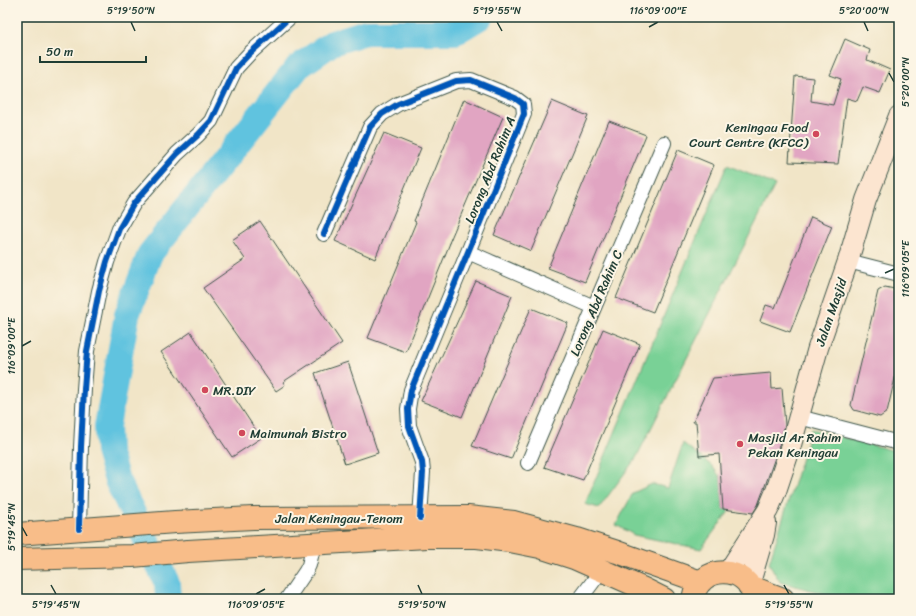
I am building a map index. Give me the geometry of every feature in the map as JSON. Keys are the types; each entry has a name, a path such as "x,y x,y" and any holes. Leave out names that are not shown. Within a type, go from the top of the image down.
{"main road":[{"name":"Jalan Keningau-Tenom","path":"17,534 176,522 253,518 468,517 514,522 590,543 697,590"},
{"name":"Jalan Keningau-Tenom","path":"17,560 132,556 188,551 427,536 477,537 510,541 540,547 574,558 664,599"},
{"path":"697,590 706,577 720,572 728,572 743,580 751,593 783,599"}],"street":[{"path":"79,529 81,447 87,351 99,291 107,262 119,229 134,203 177,154 211,121 236,68 249,54 290,17"},
{"name":"Lorong Abd Rahim A","path":"324,234 370,127 382,114 398,104 456,81 471,80 514,98 523,104 524,114 411,390 408,408 409,426 422,462 423,472 420,518"},
{"name":"Jalan Masjid","path":"768,510 776,491 818,348 848,261 866,200 899,116"},
{"name":"Lorong Abd Rahim C","path":"528,463 664,143"},
{"path":"468,252 594,307"},
{"path":"848,261 899,274"},
{"path":"799,416 899,443"},
{"path":"728,572 768,510"},
{"path":"751,593 768,510"},
{"path":"287,599 309,565 314,544"},
{"path":"580,599 601,571"}],"green space":[{"path":"727,165 775,185 636,458 599,508 585,504"},
{"path":"811,429 899,452 899,599 845,599 780,582 769,563"},
{"path":"683,443 712,466 721,478 723,509 730,510 701,549 634,535 616,525 633,493 652,484 668,488"}],"building":[{"name":"Keningau Food Court Centre (KFCC)","path":"845,39 870,50 867,60 890,70 880,93 863,87 857,101 847,98 838,164 789,162 795,76 813,78 811,101 833,105 841,79 830,75"},
{"path":"464,99 503,117 449,243 406,352 368,338 416,222 414,221"},
{"path":"552,101 588,116 531,251 494,235"},
{"path":"609,121 646,135 585,282 548,268"},
{"path":"384,133 421,148 375,259 335,241"},
{"path":"678,150 714,165 653,312 616,298"},
{"path":"811,217 832,226 790,332 760,321 766,305 775,308"},
{"path":"260,221 342,343 283,382 285,385 276,391 203,288 245,259 232,240"},
{"path":"476,281 512,296 462,417 421,401"},
{"path":"885,287 899,290 899,361 887,412 880,417 854,410 851,405 878,291"},
{"path":"531,308 568,323 511,459 472,446"},
{"path":"603,329 640,344 583,480 544,467"},
{"path":"191,332 261,438 232,457 161,352"},
{"path":"348,362 378,453 345,464 315,373"},
{"name":"Masjid Ar Rahim Pekan Keningau","path":"771,373 772,389 782,388 785,425 766,483 758,505 753,513 723,509 719,454 699,456 696,422 693,422 713,378"}],"waterway":[{"path":"168,599 167,583 117,480 108,451 107,426 127,315 150,254 298,67 332,43 366,32 455,32 480,17"}],"cycle path":[{"path":"79,529 81,447 87,351 99,291 107,262 119,229 134,203 177,154 211,121 236,68 249,54 290,17"},
{"path":"324,234 370,127 382,114 398,104 456,81 471,80 515,98 523,104 524,114 411,390 408,409 409,426 422,462 423,472 420,518"}],"place":[{"name":"Keningau Food Court Centre (KFCC)","path":"816,134"},
{"name":"MR.DIY","path":"205,390"},
{"name":"Maimunah Bistro","path":"242,433"},
{"name":"Masjid Ar Rahim Pekan Keningau","path":"740,444"}]}
